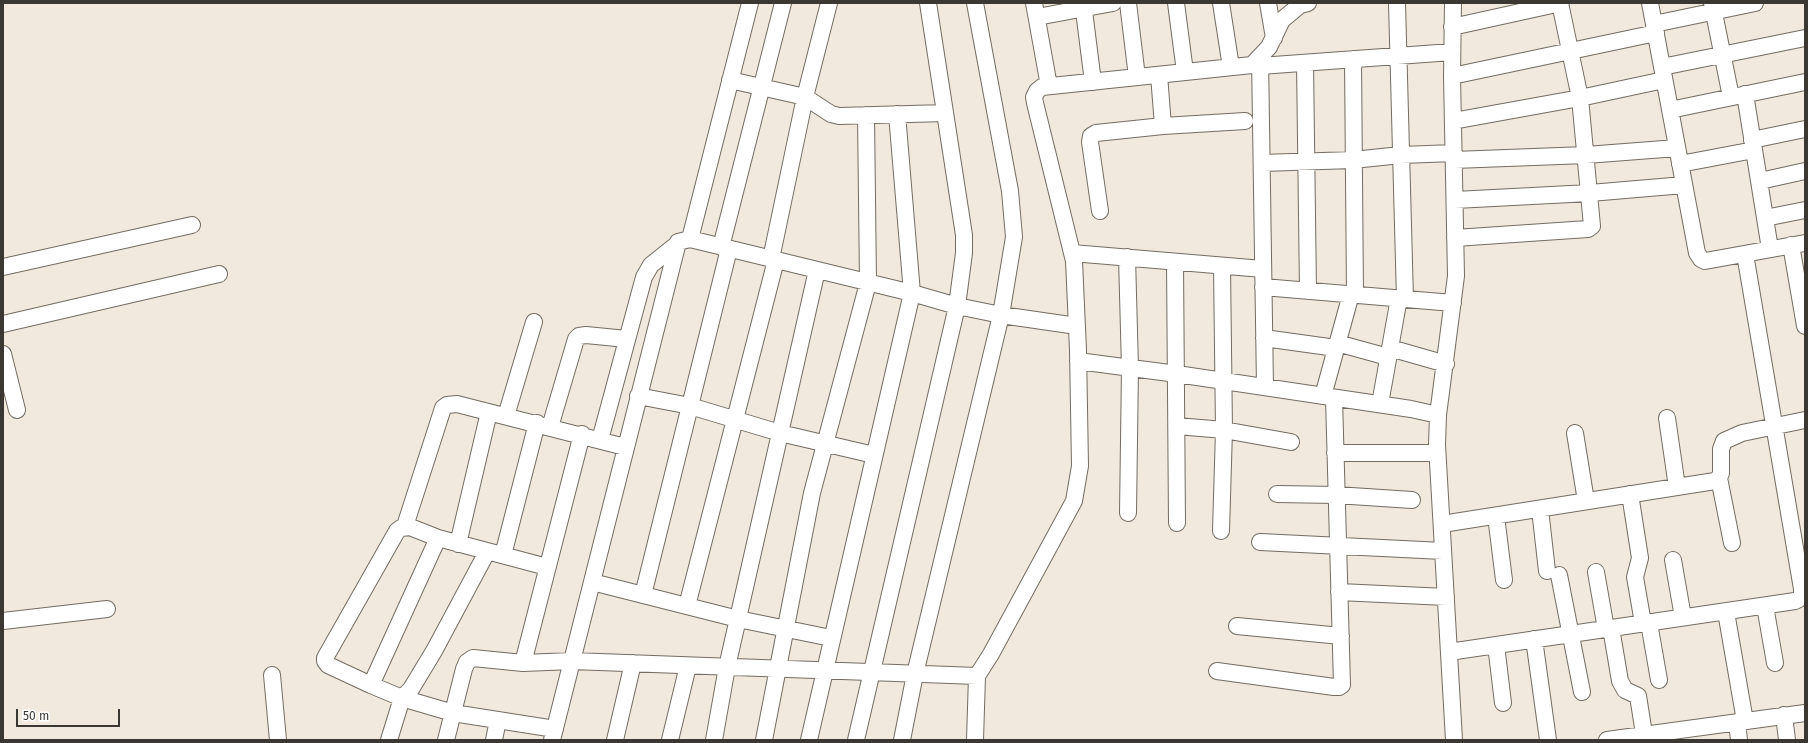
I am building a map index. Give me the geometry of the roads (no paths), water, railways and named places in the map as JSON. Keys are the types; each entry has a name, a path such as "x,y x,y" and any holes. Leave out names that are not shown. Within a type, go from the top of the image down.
{"street":[{"path":"625,447 582,434 457,404 447,405 443,408 405,526 397,531 325,658 328,665 402,698 453,713 498,720 554,734 638,396 730,80 750,3"},
{"path":"643,595 690,406 725,248 783,3"},
{"path":"687,606 735,420 773,260 805,97 830,3"},
{"path":"856,740 958,306 964,253 964,235 928,3"},
{"path":"902,740 915,674 1001,315 1014,237 1010,190 975,3"},
{"path":"1049,86 1036,10 1113,3"},
{"path":"1128,3 1137,77"},
{"path":"1176,3 1185,72"},
{"path":"1221,3 1231,67"},
{"path":"1268,3 1274,38"},
{"path":"1380,404 1389,353 1402,298 1401,155 1397,3"},
{"path":"1453,3 1452,76 1456,276 1446,364 1438,415 1437,445 1454,740"},
{"path":"1452,27 1561,3 1580,98 1593,222 1592,226 1588,229 1456,238"},
{"path":"1650,3 1697,253 1701,259 1705,261 1798,244 1805,326"},
{"path":"1452,76 1570,51 1655,29 1713,7 1754,3"},
{"path":"1265,387 1260,61 1274,38 1282,20 1303,4"},
{"path":"1083,6 1093,82"},
{"path":"1713,7 1722,54 1738,96 1753,145 1770,249"},
{"path":"1453,121 1580,98 1722,54 1805,38"},
{"path":"975,740 977,676 992,654 1074,501 1080,466 1074,261 1034,97 1037,91 1042,87 1049,86 1252,65 1260,61 1305,63 1452,52"},
{"path":"1218,671 1339,687 1343,681 1335,453 1328,397 1337,345 1353,294 1353,60"},
{"path":"1305,63 1308,291"},
{"path":"1159,75 1163,126"},
{"path":"730,80 805,97 834,115 945,113"},
{"path":"1670,110 1805,82"},
{"path":"809,740 831,638 912,293 898,114"},
{"path":"764,740 812,493 868,282 866,115"},
{"path":"1100,212 1090,142 1091,136 1096,133 1163,126 1245,121"},
{"path":"1680,164 1753,145 1805,129"},
{"path":"1262,163 1353,160 1401,155 1586,155 1678,148"},
{"path":"1760,181 1805,171"},
{"path":"1455,200 1590,193 1684,185"},
{"path":"1765,218 1805,210"},
{"path":"3,267 192,225"},
{"path":"600,440 647,271 651,265 683,242 725,248 868,282 958,306 1001,315 1077,326"},
{"path":"1072,253 1263,269"},
{"path":"1448,652 1765,606 1795,601 1802,595 1800,551 1774,426 1745,254"},
{"path":"1127,258 1130,368 1128,513"},
{"path":"1175,262 1177,524"},
{"path":"1221,531 1224,430 1222,266"},
{"path":"714,740 727,667 817,270"},
{"path":"3,324 220,274"},
{"path":"1263,287 1453,303"},
{"path":"506,416 534,322"},
{"path":"389,740 402,698 411,689 495,553 576,339 579,336 586,335 627,339"},
{"path":"1264,338 1337,345 1446,364"},
{"path":"3,354 17,410"},
{"path":"1078,361 1411,408 1438,415"},
{"path":"638,396 690,406 780,433 874,455"},
{"path":"458,544 489,412"},
{"path":"1667,418 1677,487"},
{"path":"1732,544 1719,478 1721,449 1724,441 1742,433 1805,420"},
{"path":"1177,426 1224,430 1291,442"},
{"path":"1575,433 1586,501"},
{"path":"523,663 582,434"},
{"path":"1335,453 1428,453"},
{"path":"1442,524 1715,481 1719,478"},
{"path":"1277,494 1336,495 1412,500"},
{"path":"1630,494 1640,558 1635,577 1659,680"},
{"path":"1540,509 1553,573 1570,634 1582,692"},
{"path":"1496,516 1504,580"},
{"path":"405,526 458,544 548,567"},
{"path":"371,685 438,538"},
{"path":"1260,542 1443,551"},
{"path":"1673,560 1683,618"},
{"path":"1596,572 1620,681 1625,690 1638,696 1644,738"},
{"path":"592,582 738,619 831,638"},
{"path":"1339,592 1446,597"},
{"path":"1765,606 1776,663"},
{"path":"3,621 107,609"},
{"path":"1726,612 1741,721 1739,740"},
{"path":"1237,626 1341,636"},
{"path":"1534,639 1548,740"},
{"path":"1496,645 1503,703"},
{"path":"446,740 467,662 473,658 523,663 572,661 977,676"},
{"path":"615,740 633,664"},
{"path":"670,740 688,666"},
{"path":"272,675 278,740"},
{"path":"1607,740 1644,738 1741,721 1805,713"},
{"path":"1784,715 1787,740"},
{"path":"494,740 498,720"}]}
